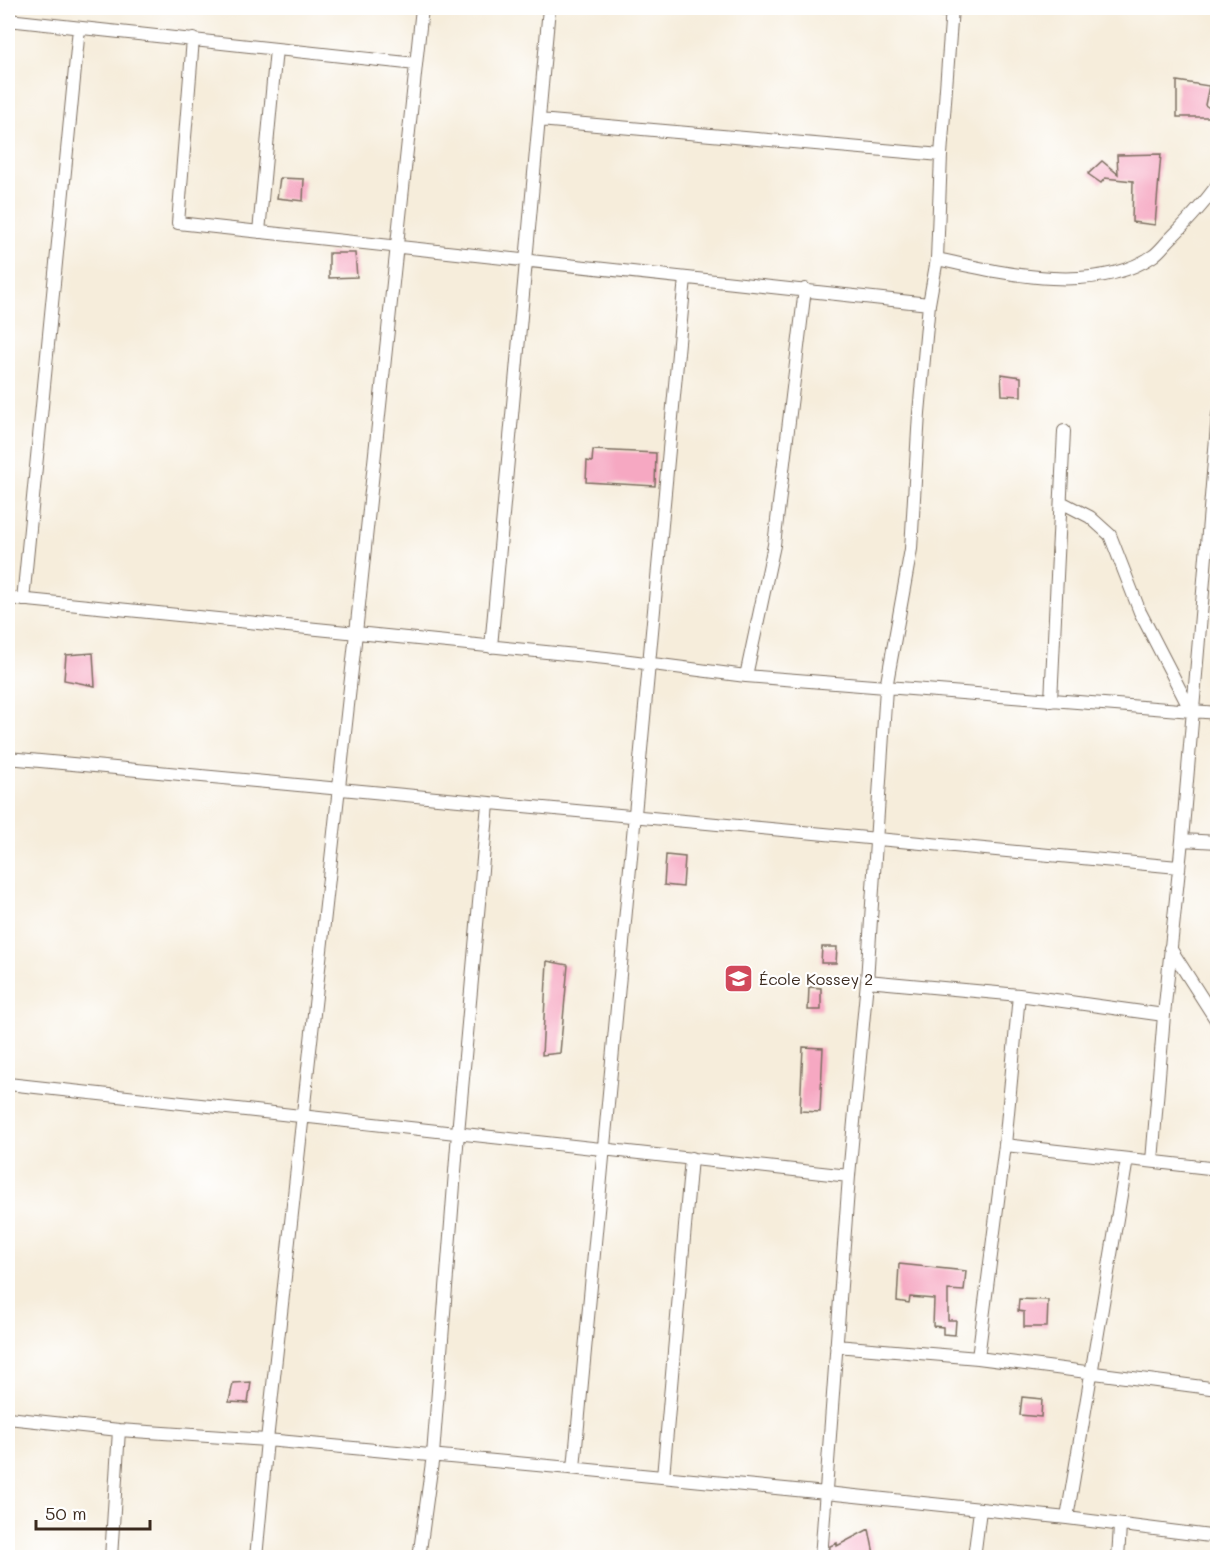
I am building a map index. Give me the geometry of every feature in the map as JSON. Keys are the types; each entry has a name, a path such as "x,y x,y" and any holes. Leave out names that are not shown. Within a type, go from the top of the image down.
{"street":[{"path":"256,1557 422,8"},
{"path":"490,647 549,8"},
{"path":"821,1557 849,1176 867,981 874,840 886,688 911,549 919,412 929,304 937,259 941,155 952,9 914,8"},
{"path":"8,20 416,64"},
{"path":"23,600 79,28"},
{"path":"193,39 178,223 929,304"},
{"path":"259,232 276,48"},
{"path":"539,120 941,155"},
{"path":"937,259 1055,279 1110,274 1154,256 1218,184"},
{"path":"574,1468 686,278"},
{"path":"746,676 774,545 805,290"},
{"path":"1152,1161 1218,414"},
{"path":"1051,701 1064,431"},
{"path":"1061,502 1090,517 1110,536 1140,612 1191,711"},
{"path":"8,598 649,663 746,676 1218,713"},
{"path":"8,758 1178,867"},
{"path":"419,1557 433,1455 458,1133 488,804"},
{"path":"1182,840 1218,843"},
{"path":"1170,948 1218,1023"},
{"path":"867,981 1018,995 1164,1015"},
{"path":"978,1358 1005,1145 1018,995"},
{"path":"8,1084 849,1176"},
{"path":"1005,1145 1218,1169"},
{"path":"663,1477 691,1158"},
{"path":"1067,1518 1127,1159"},
{"path":"836,1346 978,1358 1218,1389"},
{"path":"8,1418 118,1430 267,1440 574,1468 1067,1518 1218,1537"},
{"path":"111,1557 118,1430"},
{"path":"974,1557 980,1510"},
{"path":"1118,1557 1120,1526"}],"building":[{"path":"1177,81 1209,86 1205,105 1218,114 1218,117 1177,117"},
{"path":"1161,154 1155,225 1132,222 1133,181 1105,178 1101,183 1088,174 1102,161 1118,174 1117,155"},
{"path":"280,178 304,179 303,201 277,198"},
{"path":"329,253 355,253 357,277 329,278"},
{"path":"1001,374 1021,377 1021,396 1002,395"},
{"path":"593,450 656,453 655,486 586,482 587,461 592,462"},
{"path":"93,653 95,686 64,680 66,655"},
{"path":"666,855 685,857 683,887 664,885"},
{"path":"822,947 837,947 836,963 821,963"},
{"path":"547,961 568,965 560,1053 542,1055"},
{"path":"809,987 821,988 821,1010 808,1010"},
{"path":"803,1047 823,1048 820,1112 800,1111"},
{"path":"899,1264 966,1271 964,1291 948,1290 948,1320 956,1320 955,1335 943,1334 943,1327 933,1326 934,1299 910,1297 909,1303 897,1301"},
{"path":"1019,1299 1048,1300 1047,1327 1024,1327 1024,1312 1018,1311"},
{"path":"251,1382 248,1403 229,1402 233,1383"},
{"path":"1022,1397 1042,1399 1041,1417 1020,1415"},
{"path":"869,1529 874,1554 829,1557 830,1546 837,1543 837,1546"}],"place":[{"name":"École Kossey 2","path":"738,979"}]}
